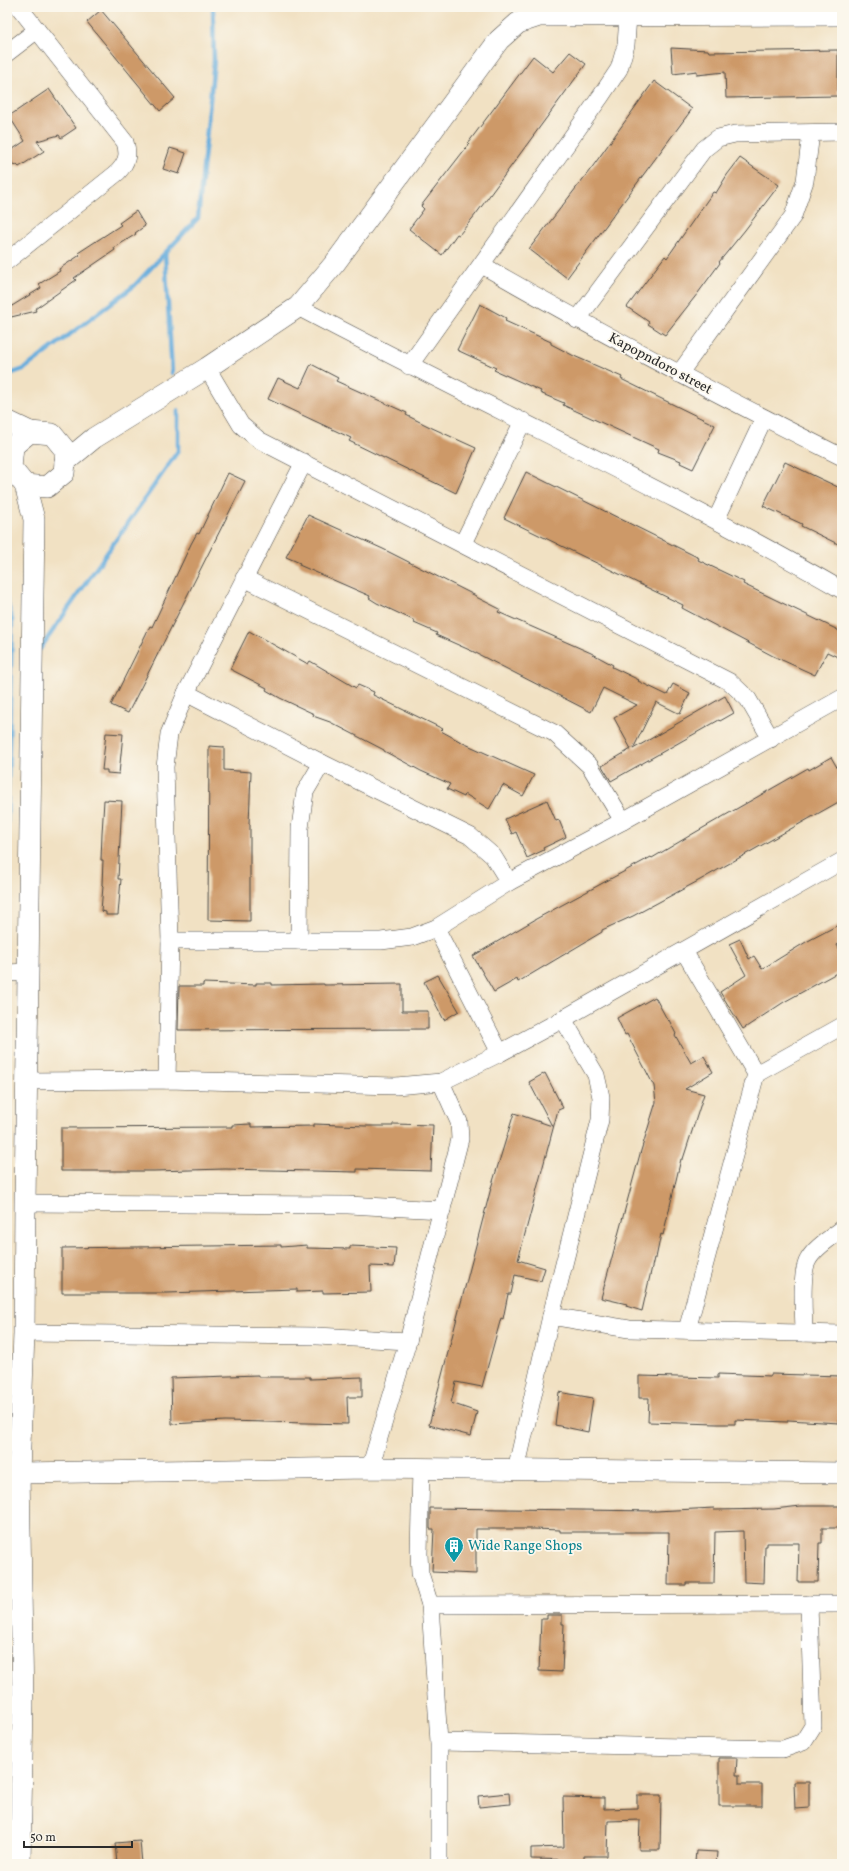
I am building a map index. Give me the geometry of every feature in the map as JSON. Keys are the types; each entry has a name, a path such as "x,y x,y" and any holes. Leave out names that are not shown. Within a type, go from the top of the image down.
{"street":[{"path":"7,261 118,172 125,163 128,152 125,142 19,7"},
{"path":"65,462 94,438 207,368 298,307 335,263 500,40 518,23 539,16 842,15"},
{"path":"408,366 482,265 602,96 619,69 626,45 628,16"},
{"path":"7,53 37,30"},
{"path":"577,320 704,149 718,138 735,134 842,132"},
{"path":"679,374 793,216 806,181 811,133"},
{"name":"Kapopndoro street","path":"482,265 577,320 842,457"},
{"path":"298,307 408,366 523,421 716,520 842,590"},
{"path":"207,368 241,425 259,440 730,682 748,698 771,739"},
{"path":"716,520 764,418"},
{"path":"7,421 30,432 94,438"},
{"path":"463,544 523,421"},
{"path":"16,1851 15,1704 19,1473 24,1333 24,1203 27,1081 34,519 25,485 11,468 10,443 30,432"},
{"path":"34,519 47,487 64,473 66,451 52,434"},
{"path":"168,1080 170,941 165,767 169,734 186,693 304,462"},
{"path":"25,485 47,487"},
{"path":"244,578 554,733 590,766 623,821"},
{"path":"186,693 322,764 470,836 493,856 509,882"},
{"path":"170,941 381,941 412,937 436,928 509,882 623,821 842,698"},
{"path":"299,941 300,828 306,792 322,764"},
{"path":"27,1081 168,1080 396,1086 441,1082 500,1053 563,1019 842,861"},
{"path":"436,928 500,1053"},
{"path":"684,951 756,1074"},
{"path":"7,973 28,972"},
{"path":"516,1470 551,1316 600,1120 601,1097 596,1075 563,1019"},
{"path":"686,1330 756,1074 842,1026"},
{"path":"370,1468 408,1341 460,1139 459,1122 441,1082"},
{"path":"24,1203 348,1205 442,1210"},
{"path":"804,1333 804,1278 807,1260 817,1249 842,1229"},
{"path":"551,1316 630,1329 842,1334"},
{"path":"24,1333 317,1336 408,1341"},
{"path":"19,1473 370,1468 842,1473"},
{"path":"421,1468 420,1573 430,1605 439,1742 439,1864"},
{"path":"439,1742 783,1749 804,1742 813,1726 808,1604"},
{"path":"430,1605 842,1604"}],"building":[{"path":"101,10 175,98 160,111 87,22"},
{"path":"671,48 708,50 709,52 838,50 838,96 726,98 725,72 697,75 697,71 673,74"},
{"path":"570,52 586,64 476,214 459,235 457,234 442,255 409,229 424,209 421,206 469,144 468,143 533,56 553,72"},
{"path":"654,81 692,109 567,278 529,249 593,166"},
{"path":"49,89 76,128 61,138 59,135 37,141 44,151 19,167 17,165 14,166 7,153 25,141 9,116"},
{"path":"170,148 186,153 179,174 163,169"},
{"path":"740,158 779,185 665,335 648,324 649,322 627,307 665,256 667,258 713,192 716,193"},
{"path":"136,211 145,226 135,233 136,234 114,248 115,250 74,278 76,280 35,309 36,311 7,318 7,309 41,288 39,284 60,271 59,269 80,255 78,253 121,225 119,223"},
{"path":"480,304 506,318 505,321 551,342 551,344 574,356 622,377 621,379 715,425 693,469 680,463 681,461 658,452 659,449 563,405 564,403 540,393 541,391 494,370 496,368 457,350"},
{"path":"311,364 338,378 336,381 407,413 406,415 476,448 456,493 349,441 351,438 268,399 278,378 300,388"},
{"path":"785,462 842,489 842,546 801,526 802,524 763,506"},
{"path":"526,472 699,558 698,560 744,582 743,584 836,629 842,633 842,659 827,652 815,675 773,656 682,608 683,605 504,518"},
{"path":"228,473 245,481 128,713 111,705 150,626 152,627 191,544 197,533 199,534"},
{"path":"308,515 383,549 476,596 500,609 498,612 591,653 613,665 612,667 667,695 673,684 690,693 680,714 656,702 633,749 725,696 734,713 611,781 602,766 631,749 614,718 637,705 603,688 591,712 474,652 436,635 437,633 414,623 415,621 377,603 369,598 370,596 299,565 300,563 286,557"},
{"path":"249,631 308,664 310,661 356,688 358,685 374,692 373,695 443,729 441,731 463,743 534,775 523,796 503,785 489,809 465,794 464,797 447,789 450,784 421,771 330,722 313,716 314,714 280,698 266,690 267,688 230,669"},
{"path":"106,733 123,734 119,774 107,773 107,770 102,770"},
{"path":"209,746 224,747 224,770 251,772 249,824 250,921 208,920"},
{"path":"831,757 842,776 842,800 700,880 633,916 602,930 602,932 518,982 517,979 494,992 473,956 536,919 651,857 652,858 808,768 809,770"},
{"path":"104,800 122,801 118,879 121,879 118,915 106,915 106,912 101,911 103,860 101,860"},
{"path":"547,800 556,821 559,820 566,837 543,848 544,850 527,858 516,832 512,834 505,819"},
{"path":"842,923 842,941 837,945 842,954 842,970 784,1002 743,1029 720,992 746,975 729,944 740,939 749,959 754,956 762,969 806,942"},
{"path":"438,975 459,1011 444,1020 424,982"},
{"path":"203,983 256,985 256,983 272,983 272,985 402,984 402,1011 428,1011 428,1029 178,1030 179,986 203,986"},
{"path":"655,997 668,1021 669,1020 676,1034 675,1035 691,1063 704,1056 713,1072 685,1089 704,1094 683,1159 681,1159 663,1235 661,1234 656,1258 654,1258 642,1311 626,1306 627,1304 601,1298 640,1154 656,1102 654,1086 617,1018"},
{"path":"545,1073 563,1108 558,1110 518,1260 545,1268 541,1281 515,1275 511,1294 508,1294 503,1319 501,1318 482,1387 456,1382 451,1403 477,1412 471,1436 429,1425 491,1188 514,1113 552,1126 529,1082"},
{"path":"251,1124 251,1127 314,1126 314,1124 366,1126 393,1126 393,1124 433,1125 431,1171 357,1169 357,1172 225,1169 61,1171 61,1128 232,1127 232,1125"},
{"path":"281,1245 281,1247 307,1245 307,1248 350,1249 350,1246 396,1248 394,1267 370,1266 371,1292 297,1292 297,1289 167,1293 62,1293 62,1248"},
{"path":"718,1374 841,1376 839,1423 788,1420 788,1422 735,1420 735,1424 648,1422 649,1398 639,1398 639,1376 718,1378"},
{"path":"258,1375 258,1377 310,1377 310,1379 362,1377 362,1397 347,1397 348,1424 225,1421 172,1424 171,1378"},
{"path":"559,1392 593,1398 588,1432 555,1425"},
{"path":"801,1506 842,1506 842,1528 822,1528 822,1543 819,1543 818,1582 798,1582 799,1543 767,1543 767,1546 765,1546 764,1583 744,1582 743,1531 715,1532 714,1583 686,1583 686,1585 668,1585 669,1532 560,1532 560,1530 534,1529 476,1529 476,1574 432,1572 434,1529 430,1529 430,1508 656,1511 714,1508 714,1510 774,1509"},
{"path":"547,1615 562,1615 562,1624 564,1624 562,1672 539,1671 541,1619 547,1619"},
{"path":"719,1758 737,1758 736,1775 739,1775 739,1784 762,1784 762,1806 719,1806"},
{"path":"794,1782 809,1782 809,1808 795,1809"},
{"path":"509,1793 510,1804 479,1807 478,1796"},
{"path":"637,1795 661,1795 660,1850 639,1850 640,1820 608,1821 607,1856 584,1856 584,1860 531,1859 531,1848 564,1847 563,1797 604,1798 604,1809 637,1808"},
{"path":"140,1841 142,1864 117,1864 115,1843"},
{"path":"696,1851 717,1852 716,1864 695,1862"}],"waterway":[{"path":"7,375 24,369 134,286 198,218 214,61 213,7"},
{"path":"165,252 172,373"},
{"path":"40,649 178,451 178,411"},
{"path":"7,601 12,620 7,823"}],"place":[{"name":"Wide Range Shops","path":"454,1563"}]}
